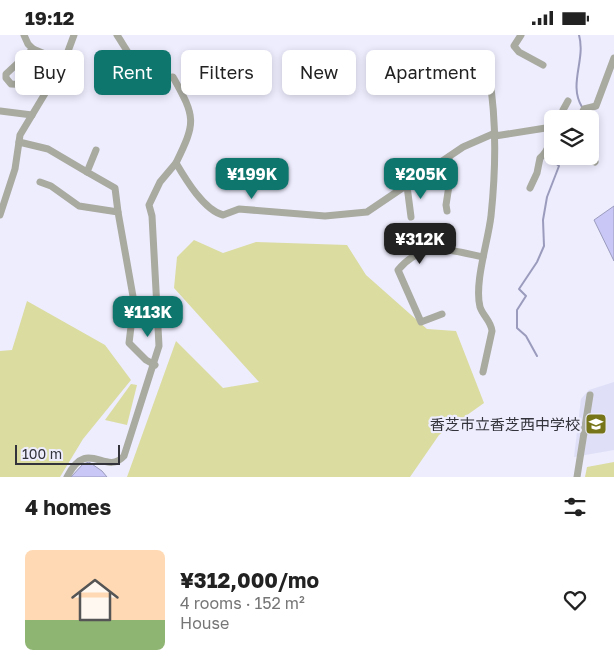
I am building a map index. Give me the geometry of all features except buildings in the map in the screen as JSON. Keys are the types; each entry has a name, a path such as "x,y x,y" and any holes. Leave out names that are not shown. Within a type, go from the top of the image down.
{"street":[{"path":"24,35 28,44 33,49"},
{"path":"68,50 74,35"},
{"path":"67,477 82,459 92,457 108,465 116,464 124,456 160,346 152,216 149,205 160,182 176,163 190,133 189,105 173,77 159,78 145,74 117,35"},
{"path":"521,35 514,46 519,52 543,65"},
{"path":"584,110 596,106 614,58"},
{"path":"15,66 6,74 6,78 12,84 15,84"},
{"path":"0,215 15,169 20,135 44,95"},
{"path":"483,372 492,331 492,324 480,308 481,271 490,218 495,135 496,117 492,95"},
{"path":"562,110 568,101"},
{"path":"0,111 32,115"},
{"path":"176,163 191,187 209,208 223,215 238,209 325,216 367,212 475,141 495,135 544,128"},
{"path":"19,142 48,149 115,188 134,302 130,343 146,360 155,365"},
{"path":"87,172 96,150"},
{"path":"530,188 537,173 540,158 544,155"},
{"path":"447,211 446,205 450,179 449,157"},
{"path":"40,182 51,186 79,206 118,212"},
{"path":"407,186 411,217"},
{"path":"442,314 420,322 398,270 411,257 427,250 440,249 483,257"},
{"path":"577,477 590,395"}],"shaded area":[{"name":"香芝市立香芝西中学校","path":"614,382 614,450 574,457 581,399 589,390"}],"green space":[{"path":"194,240 223,253 256,242 347,245 366,275 427,329 456,331 484,403 439,435 410,477 127,477 176,341 223,388 259,382 174,288 177,257"},
{"path":"27,301 105,345 131,380 83,439 60,477 0,477 0,351 12,350"},
{"path":"131,384 137,385 127,425 105,420"},
{"path":"614,462 614,477 585,477 587,467"}],"water":[{"path":"614,206 614,261 594,220"},
{"path":"89,462 107,477 71,477 83,464"}],"waterway":[{"path":"579,35 581,44 577,90 582,107"},
{"path":"537,356 526,336 517,328 517,310 526,296 519,289 537,262 544,246 543,220 547,197 558,165"}],"place":[{"name":"香芝市立香芝西中学校","path":"596,424"}]}
